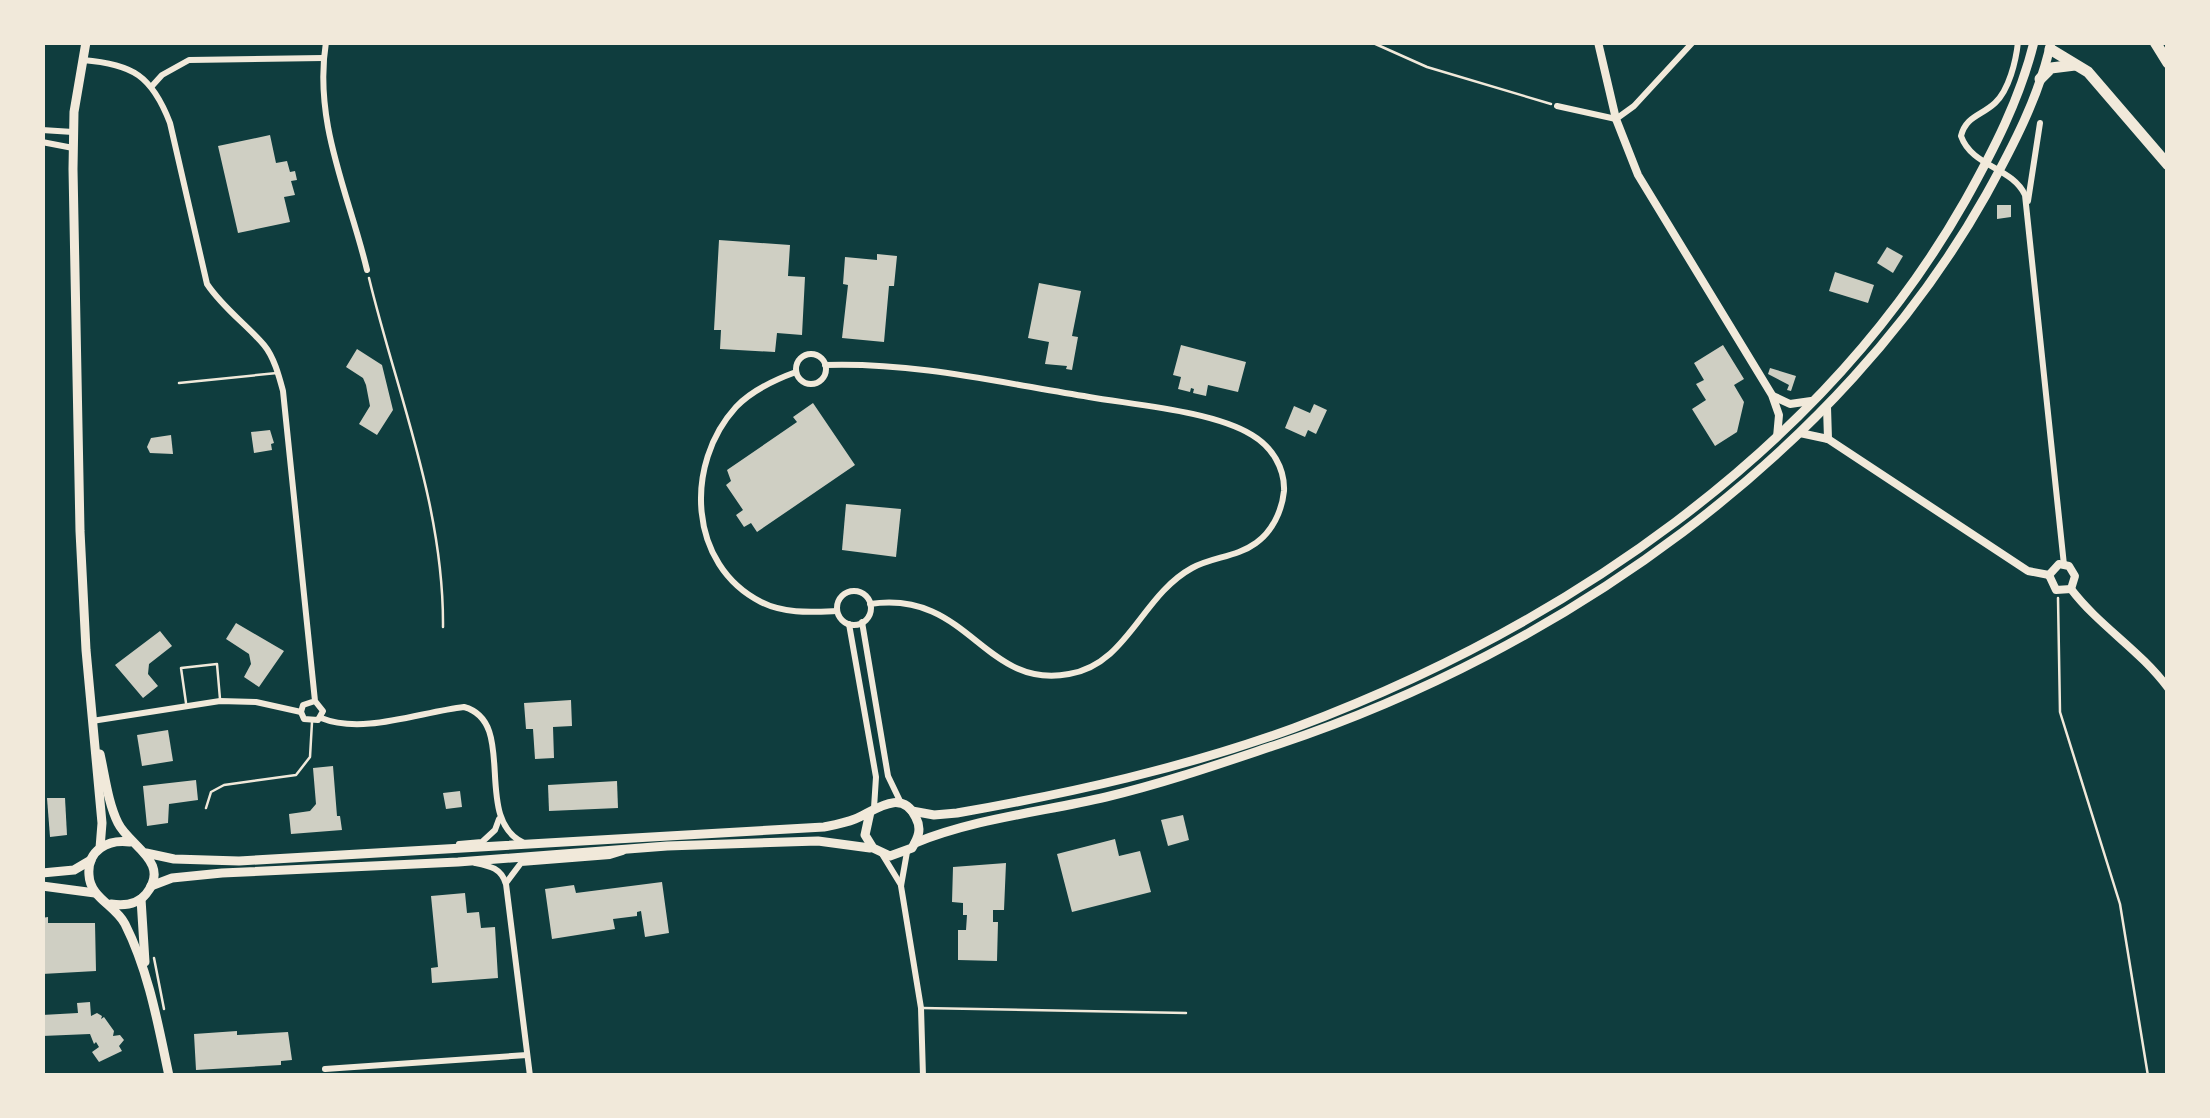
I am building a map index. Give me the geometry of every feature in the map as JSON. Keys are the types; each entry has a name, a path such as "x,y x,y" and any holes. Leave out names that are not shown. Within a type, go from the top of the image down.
{"highway":[{"path":"2155,42 2168,63"},
{"path":"2049,45 2078,65 2168,164"},
{"path":"2040,79 2051,68 2078,65"}],"main road":[{"path":"86,42 73,148 80,531 102,823 100,848"},
{"path":"92,721 116,820 130,842 146,852 174,859 220,861 824,827 887,802 934,815 957,813 1139,776 1290,729 1416,675 1556,601 1652,538 1777,437 1820,397 1922,274 2007,122 2034,42"},
{"path":"151,886 172,878 222,874 818,840 890,856 973,824 1155,784 1283,743 1420,688 1561,613 1676,536 1828,407 1905,319 1965,233 1999,171 2040,79 2049,45"},
{"path":"872,810 865,827 877,851"},
{"path":"912,811 919,826 916,843"},
{"path":"95,893 88,871 91,860 109,842 130,842"},
{"path":"110,904 121,906 141,899 151,886 154,875 146,852"},
{"path":"42,873 74,870 91,860"},
{"path":"42,886 95,893 110,904 126,925 146,974 169,1076"},
{"path":"141,899 146,974"}],"street":[{"path":"326,42 321,80 328,131 367,270"},
{"path":"1598,42 1616,119 1649,197 1772,396 1779,415 1777,437"},
{"path":"1557,106 1616,119 1634,106 1693,42"},
{"path":"2018,42 1997,102 1969,119 1960,136 1968,151 2022,187 2027,205 2064,565 2075,576 2071,589"},
{"path":"152,86 162,75 189,60 323,58"},
{"path":"82,60 126,68 152,86 170,123 206,284 221,304 266,346 278,373 284,391 321,718"},
{"path":"2027,205 2040,123"},
{"path":"42,130 73,132"},
{"path":"42,142 73,148"},
{"path":"806,354 819,356 826,365 824,376 815,383 802,381 796,372 796,364 806,354"},
{"path":"826,365 903,367 1175,412 1250,433 1267,447 1283,474 1281,509 1271,528 1255,544 1194,567 1173,580 1142,612 1109,657 1070,674 1047,676 1016,668 984,648 966,630 920,605 896,600 870,604"},
{"path":"796,372 754,392 723,426 704,465 701,514 707,542 719,566 738,586 761,602 784,610 837,611"},
{"path":"1772,396 1798,405 1820,397"},
{"path":"1828,407 1828,440"},
{"path":"1800,433 1828,440 2028,571 2049,575"},
{"path":"2064,565 2054,567 2050,583 2059,592 2071,589"},
{"path":"2071,589 2136,651 2168,688"},
{"path":"851,592 863,594 870,604 868,616 862,622 849,624 837,611 840,598 851,592"},
{"path":"862,622 888,776 901,804"},
{"path":"849,624 876,777 872,810"},
{"path":"316,700 303,705 304,720 321,718 359,724 464,706 474,710 487,724 499,818 504,828 524,844"},
{"path":"92,721 220,701 256,702 301,712"},
{"path":"359,856 377,849 482,842 499,818"},
{"path":"506,884 522,864 610,856 636,848"},
{"path":"877,851 902,886"},
{"path":"908,852 902,886 920,1008 923,1076"},
{"path":"458,862 495,868 503,874 530,1076"},
{"path":"324,1069 527,1056"}],"lane":[{"path":"179,383 278,373"},
{"path":"186,706 181,668 217,664 220,701"},
{"path":"206,808 212,792 224,785 296,774 310,757 312,722"},
{"path":"920,1008 1186,1013"}],"path":[{"path":"1371,42 1427,66 1557,106"},
{"path":"367,270 436,530 443,627"},
{"path":"2059,592 2060,712 2120,904 2148,1076"},
{"path":"154,954 164,1008 158,1024"}],"building":[{"path":"270,135 276,163 287,161 290,172 295,171 297,180 291,181 295,195 284,197 290,222 238,233 218,146"},
{"path":"1997,205 2011,205 2011,217 1997,219"},
{"path":"719,240 790,245 788,276 805,277 802,335 777,333 775,352 720,349 721,330 714,330"},
{"path":"1887,247 1903,256 1893,273 1877,263"},
{"path":"877,254 897,256 894,286 889,286 884,342 842,338 848,285 843,284 845,257 877,260"},
{"path":"1835,272 1874,285 1868,303 1829,291"},
{"path":"1039,283 1081,291 1072,336 1078,337 1072,370 1045,364 1049,342 1028,338"},
{"path":"1181,345 1246,362 1238,392 1208,385 1206,396 1193,393 1191,388 1190,392 1178,389 1181,377 1173,375"},
{"path":"1723,345 1744,379 1734,385 1744,402 1737,432 1715,446 1692,409 1706,400 1696,384 1704,380 1694,363"},
{"path":"357,349 382,365 393,410 377,435 359,424 370,406 366,385 363,378 346,367"},
{"path":"1770,368 1796,376 1791,391 1787,390 1789,385 1768,374"},
{"path":"813,403 855,465 757,532 751,523 744,527 736,515 743,510 726,485 731,481 727,470 797,422 793,417"},
{"path":"1314,404 1327,410 1316,434 1308,430 1305,437 1285,428 1294,406 1310,413"},
{"path":"270,430 272,450 254,453 251,432"},
{"path":"171,435 173,454 150,453 147,447 151,438"},
{"path":"846,504 901,509 896,557 842,550"},
{"path":"236,623 284,651 259,687 244,677 251,664 249,654 226,639"},
{"path":"160,631 172,646 149,664 148,674 158,686 143,698 115,665"},
{"path":"571,700 572,726 553,727 554,758 535,759 533,729 526,729 524,703"},
{"path":"168,730 173,761 142,766 137,735"},
{"path":"333,766 337,816 342,830 291,834 289,814 310,811 316,804 313,768"},
{"path":"196,780 198,800 169,804 168,823 147,826 143,786"},
{"path":"617,781 618,808 549,811 548,785"},
{"path":"460,791 462,807 446,809 443,793"},
{"path":"47,798 65,798 67,835 50,837"},
{"path":"1183,815 1189,840 1168,846 1161,820"},
{"path":"1115,839 1119,856 1140,851 1151,892 1072,912 1057,854"},
{"path":"1006,863 1004,910 993,910 993,922 998,922 997,961 958,960 958,930 966,930 967,915 963,915 963,903 952,902 953,867"},
{"path":"662,882 669,933 645,937 641,911 637,916 613,919 615,929 552,939 545,889 574,885 576,893"},
{"path":"465,893 467,913 479,912 481,928 495,927 498,978 432,983 431,968 438,967 431,896"},
{"path":"48,917 48,923 95,923 96,971 42,974 42,918"},
{"path":"90,1002 91,1016 97,1013 101,1019 104,1017 114,1031 113,1036 120,1035 124,1040 119,1046 122,1051 99,1062 92,1052 99,1047 90,1034 42,1036 42,1015 78,1013 77,1003"},
{"path":"237,1031 237,1035 288,1032 292,1060 281,1061 281,1065 196,1070 194,1034"}]}
